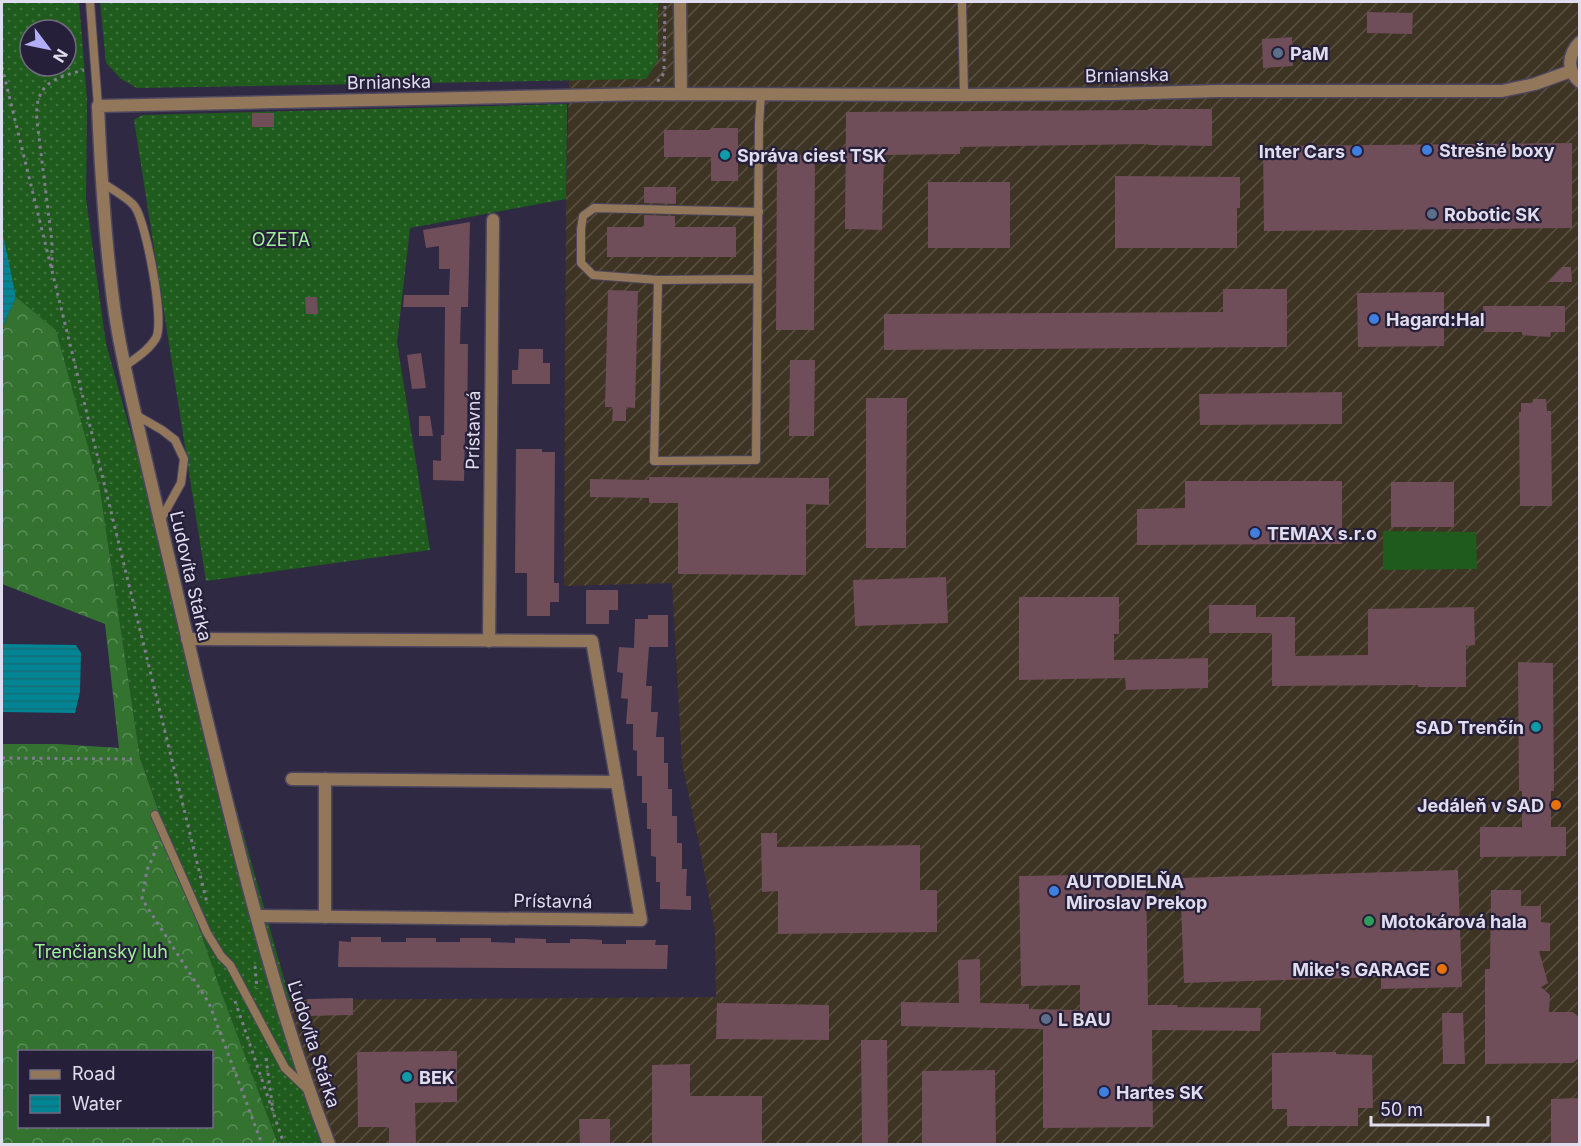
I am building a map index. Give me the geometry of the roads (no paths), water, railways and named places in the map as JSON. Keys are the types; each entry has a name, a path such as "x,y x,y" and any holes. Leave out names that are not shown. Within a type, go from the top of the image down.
{"street":[{"path":"680,2 681,94"},
{"path":"1580,42 1569,59 1571,71 1580,82"},
{"name":"Brnianska","path":"98,106 649,94 964,95 1218,91 1502,91 1535,84 1571,71"},
{"name":"Ľudovíta Stárka","path":"98,106 110,278 125,366 187,639 265,952 308,1090 329,1144"},
{"name":"Prístavná","path":"489,641 493,220"},
{"name":"Prístavná","path":"187,639 592,641 641,920 256,916"},
{"path":"292,778 617,782"},
{"path":"325,779 325,916"}],"lane":[{"name":"Ľudovíta Stárka","path":"90,2 98,106"},
{"path":"962,2 964,95"},
{"path":"658,280 654,461 756,460 761,95"},
{"path":"102,182 135,205 143,223 158,307 157,336 143,353 125,366"},
{"path":"758,279 658,280 593,275 581,263 581,229 584,216 594,208 759,212"},
{"path":"136,415 175,440 184,459 181,483 160,523"},
{"path":"155,814 207,933 221,957 230,965 285,1068 308,1090"}],"water":[{"path":"2,230 16,297 2,328"},
{"path":"2,644 76,645 81,653 80,692 75,713 2,712"}],"place":[{"name":"PaM","path":"1278,53"},
{"name":"Strešné boxy","path":"1427,150"},
{"name":"Inter Cars","path":"1357,151"},
{"name":"Správa ciest TSK","path":"725,155"},
{"name":"Robotic SK","path":"1432,214"},
{"name":"Hagard:Hal","path":"1374,319"},
{"name":"TEMAX s.r.o","path":"1255,533"},
{"name":"SAD Trenčín","path":"1536,727"},
{"name":"Jedáleň v SAD","path":"1556,805"},
{"name":"AUTODIELŇA Miroslav Prekop","path":"1054,891"},
{"name":"Motokárová hala","path":"1369,921"},
{"name":"Mike's GARAGE","path":"1442,969"},
{"name":"L BAU","path":"1046,1019"},
{"name":"BEK","path":"407,1077"},
{"name":"Hartes SK","path":"1104,1092"}],"park label":[{"name":"OZETA","path":"281,239"},
{"name":"Trenčiansky luh","path":"101,951"}]}
